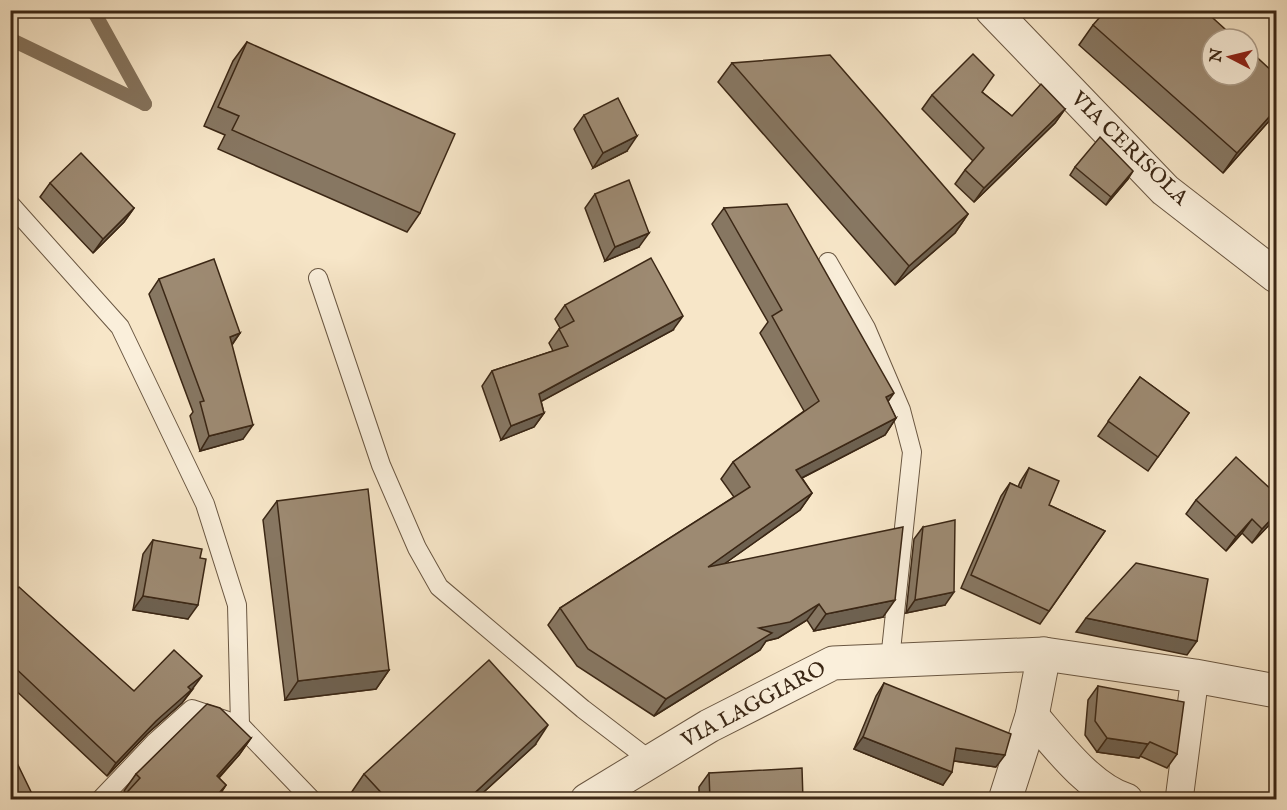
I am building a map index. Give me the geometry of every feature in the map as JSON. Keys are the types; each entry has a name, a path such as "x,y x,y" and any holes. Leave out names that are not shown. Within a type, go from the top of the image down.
{"street":[{"name":"VIA CERISOLA","path":"992,10 1165,190 1276,276"},
{"name":"VIA LAGGIARO","path":"587,800 709,726 833,663 1044,654 1195,676 1276,692"},
{"path":"1005,800 1032,716 1044,654"},
{"path":"1179,800 1195,676"},
{"path":"1032,716 1066,756 1112,795 1126,800"}],"lane":[{"path":"10,204 120,327 205,504 237,605 240,725"},
{"path":"828,262 866,328 901,410 912,452 890,660"},
{"path":"318,278 381,465 417,548 439,587 583,709 651,761"},
{"path":"100,800 155,742 192,709 240,725 312,800"}],"building":[{"path":"1106,10 1204,10 1223,27 1200,27 1200,87 1260,87 1260,60 1276,75 1276,109 1237,153 1093,25"},
{"path":"247,42 455,134 420,213 232,130 239,116 218,107"},
{"path":"973,54 994,75 982,92 1012,116 1041,84 1065,109 984,188 965,170 984,148 932,95"},
{"path":"830,55 968,214 909,266 732,63"},
{"path":"618,98 637,136 603,153 584,115"},
{"path":"1100,137 1133,171 1111,197 1075,167"},
{"path":"81,153 134,208 103,239 50,183"},
{"path":"629,180 649,233 615,247 595,194"},
{"path":"787,204 894,393 886,397 896,418 796,470 812,493 708,567 903,527 895,600 826,614 819,604 790,622 759,628 772,633 666,699 588,649 560,608 750,487 733,462 819,401 772,316 782,310 724,208"},
{"path":"651,258 683,316 539,394 544,413 511,426 492,371 568,346 559,329 574,321 565,305"},
{"path":"214,259 240,333 230,337 253,425 209,436 200,402 204,401 159,279"},
{"path":"1140,377 1189,413 1158,457 1108,421"},
{"path":"1236,457 1276,494 1276,514 1262,529 1252,519 1236,537 1196,500"},
{"path":"1029,468 1059,481 1049,505 1105,531 1049,611 971,575 1010,483 1021,488"},
{"path":"368,489 389,670 298,681 277,501"},
{"path":"955,520 954,592 915,600 923,527"},
{"path":"153,540 202,549 200,558 206,559 198,605 143,596"},
{"path":"1136,563 1208,579 1197,641 1086,618"},
{"path":"19,587 134,691 174,650 202,676 188,687 191,690 156,721 116,763 10,663 10,596"},
{"path":"489,660 548,725 467,800 388,800 364,774"},
{"path":"884,683 1011,734 1005,755 956,748 952,772 863,737"},
{"path":"1098,686 1184,702 1177,754 1150,742 1148,744 1107,738 1095,721"},
{"path":"207,704 220,708 251,738 217,776 226,785 213,800 120,800 140,778 136,774"},
{"path":"10,758 17,763 35,800 10,800"},
{"path":"802,768 803,800 710,800 709,773"}],"waterway":[{"path":"93,10 145,104"},
{"path":"10,39 145,104"}]}
